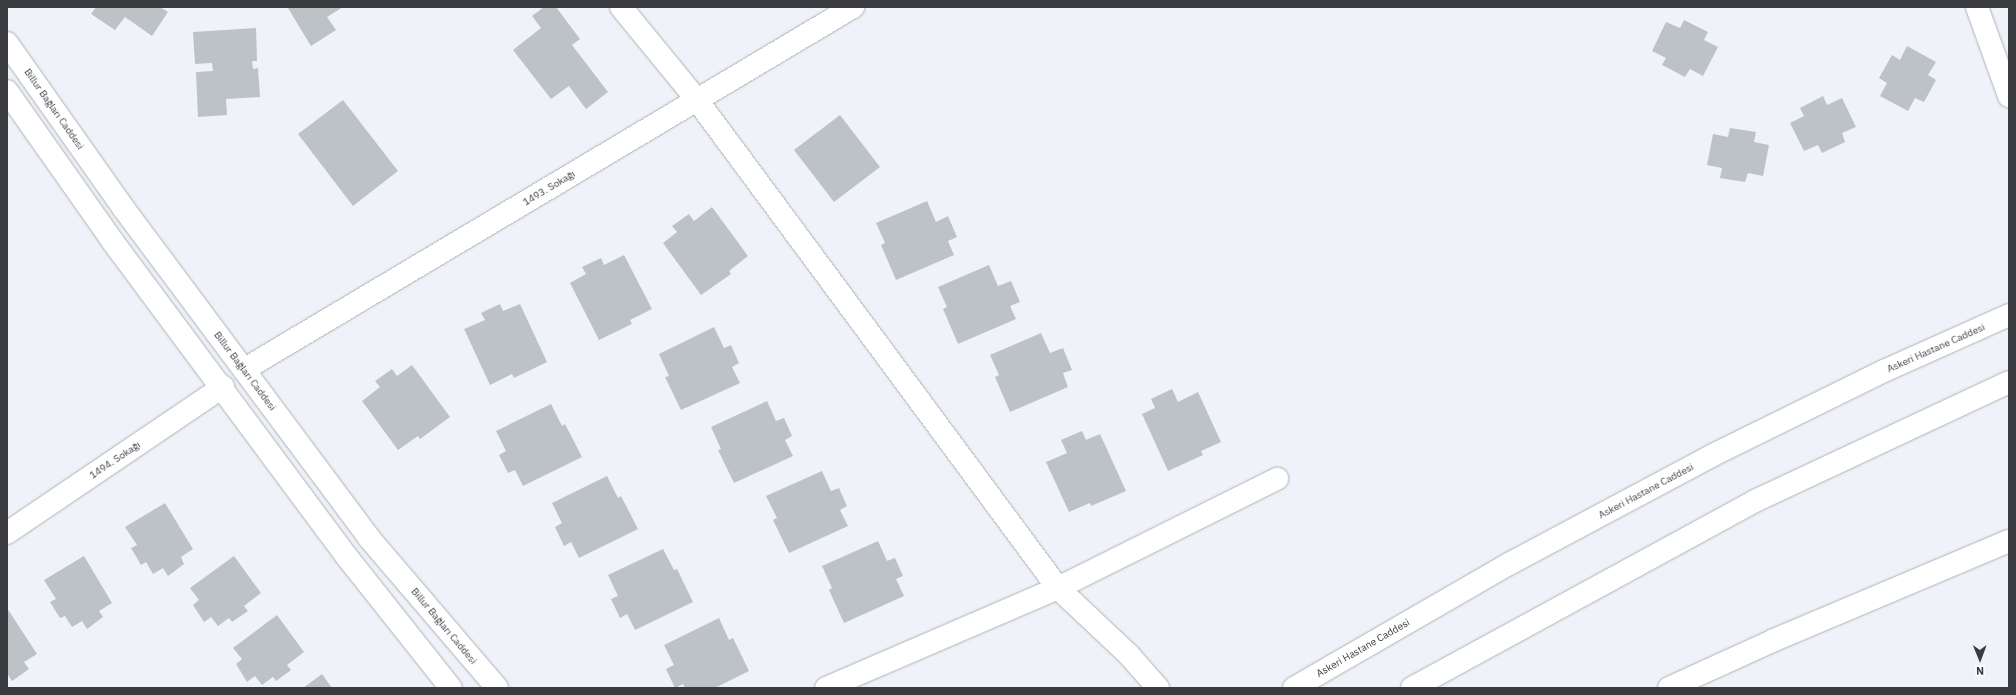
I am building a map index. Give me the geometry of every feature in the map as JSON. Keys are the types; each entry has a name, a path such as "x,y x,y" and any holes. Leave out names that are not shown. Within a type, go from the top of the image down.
{"street":[{"path":"621,7 697,100 1058,588 1129,655 1158,688"},
{"name":"1493. Sokağı","path":"245,370 853,7"},
{"path":"1977,7 2009,96"},
{"name":"Billur Bağları Caddesi","path":"7,43 124,209 369,538 497,688"},
{"path":"7,91 113,242 223,387 347,557 451,688"},
{"name":"Askeri Hastane Caddesi","path":"1294,688 1509,564 1706,459 1884,371 2009,315"},
{"path":"1412,688 1755,501 2009,382"},
{"name":"1494. Sokağı","path":"7,533 223,387"},
{"path":"826,688 1058,588 1277,480"},
{"path":"1669,688 1772,641 2009,541"}],"building":[{"path":"96,7 160,7 168,12 152,36 125,17 115,30 91,14"},
{"path":"343,7 327,17 336,30 311,46 288,8"},
{"path":"544,7 556,7 580,39 572,45 608,92 586,109 569,86 551,99 513,50 541,28 532,16"},
{"path":"1684,20 1708,32 1704,40 1718,47 1703,76 1690,69 1685,77 1662,65 1666,58 1652,51 1666,22 1680,28"},
{"path":"256,28 257,61 252,61 253,69 258,68 260,97 226,99 227,115 198,117 196,72 213,71 212,63 195,64 193,32"},
{"path":"1907,46 1936,62 1928,75 1936,80 1924,102 1915,98 1908,111 1880,96 1887,83 1879,78 1892,55 1900,60"},
{"path":"1823,96 1827,105 1842,98 1856,127 1842,133 1845,142 1822,153 1818,145 1804,151 1790,123 1804,116 1800,108"},
{"path":"343,100 398,171 353,206 298,134"},
{"path":"840,115 880,167 834,202 794,150"},
{"path":"1730,128 1756,132 1754,142 1769,145 1763,176 1748,173 1745,182 1720,178 1722,168 1707,165 1713,134 1728,137"},
{"path":"927,201 936,222 948,216 957,237 948,241 954,255 896,280 881,245 885,243 876,223"},
{"path":"712,207 748,256 729,271 731,274 701,295 663,243 677,232 672,226 689,214 694,221"},
{"path":"624,255 652,309 630,320 632,324 599,340 570,283 586,274 582,267 601,258 604,265"},
{"path":"989,265 998,286 1011,281 1020,302 1010,306 1016,319 958,344 943,309 947,307 938,287"},
{"path":"500,304 503,311 520,304 547,362 514,378 512,374 490,385 464,329 485,320 481,313"},
{"path":"714,327 724,348 731,345 739,363 732,367 740,383 681,410 665,377 669,376 659,354"},
{"path":"1041,333 1050,353 1063,348 1072,370 1063,373 1068,387 1010,412 995,377 999,375 990,355"},
{"path":"412,365 450,417 420,439 418,436 398,450 362,401 380,387 375,381 392,369 397,376"},
{"path":"1172,389 1178,402 1198,392 1221,442 1201,451 1203,455 1168,471 1142,414 1155,408 1151,399"},
{"path":"767,401 776,421 784,418 792,436 785,440 793,456 734,483 718,450 721,449 711,427"},
{"path":"551,404 562,426 565,424 582,457 523,486 515,470 508,473 499,455 506,451 496,431"},
{"path":"1082,431 1086,440 1100,434 1126,491 1091,506 1090,503 1069,512 1046,462 1067,453 1061,440"},
{"path":"822,471 831,491 839,488 847,506 840,510 848,526 789,553 773,520 777,518 766,496"},
{"path":"607,476 618,498 621,496 638,529 579,558 571,542 564,546 555,527 562,523 552,503"},
{"path":"165,503 193,549 181,557 184,564 168,576 163,568 153,574 146,562 141,565 131,548 137,545 125,527"},
{"path":"878,541 887,561 895,558 903,576 896,579 904,596 844,623 829,590 832,588 822,566"},
{"path":"663,549 674,570 677,569 693,602 635,630 627,614 620,618 611,599 618,596 608,575"},
{"path":"84,556 112,603 99,611 103,617 87,629 82,621 72,627 65,616 60,618 50,602 56,599 44,580"},
{"path":"234,556 261,593 244,606 248,611 232,622 229,618 218,626 211,617 204,622 193,605 199,600 190,588"},
{"path":"7,608 37,654 24,662 29,669 12,681 7,673"},
{"path":"277,615 304,652 287,665 291,670 276,681 273,677 262,685 255,676 247,682 236,664 242,659 233,648"},
{"path":"719,618 729,640 733,638 749,671 715,688 685,688 683,684 675,688 666,669 674,665 664,645"},
{"path":"322,674 332,688 303,688"}]}
